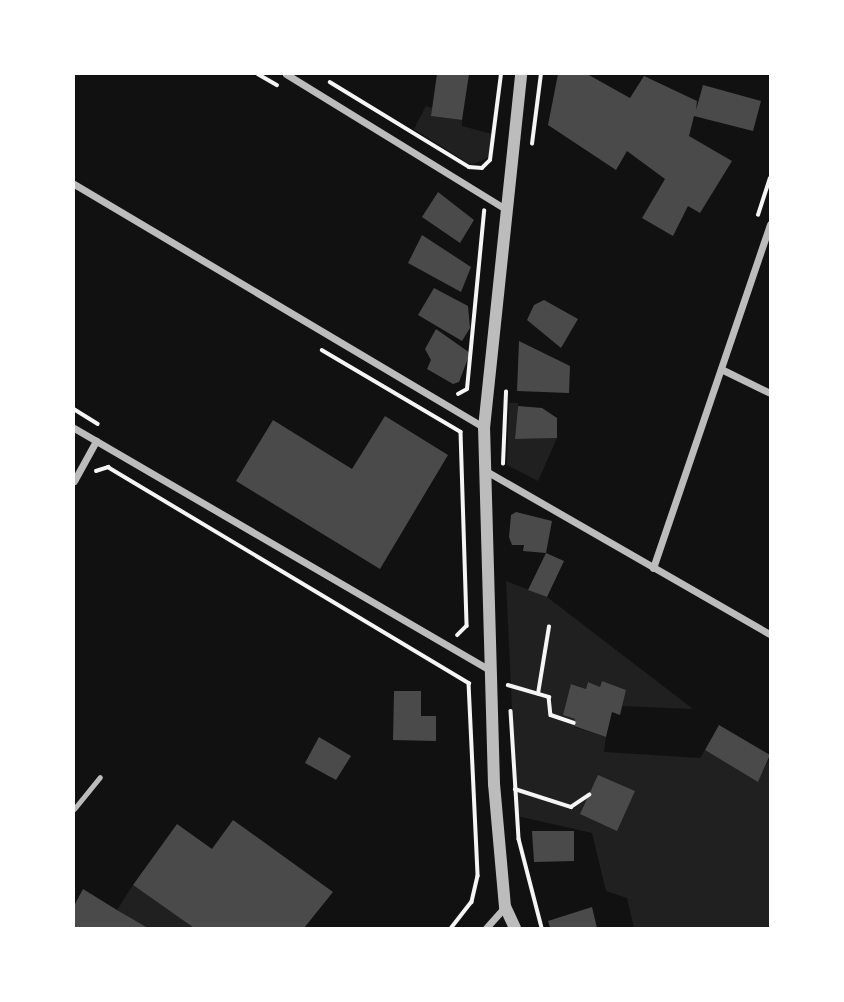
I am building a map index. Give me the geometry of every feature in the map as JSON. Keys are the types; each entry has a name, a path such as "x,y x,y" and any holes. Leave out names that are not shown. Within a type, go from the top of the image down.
{"street":[{"path":"286,74 505,208"},
{"path":"515,929 505,907 488,669 484,428 521,74"},
{"path":"74,184 484,428"},
{"path":"653,568 771,224"},
{"path":"721,369 771,393"},
{"path":"74,428 488,669"},
{"path":"74,481 96,441"},
{"path":"486,471 771,634"},
{"path":"486,929 505,907"}],"lane":[{"path":"74,809 100,777"}],"path":[{"path":"327,81 469,167 482,168 490,160 501,74"},
{"path":"464,394 483,209"},
{"path":"461,432 467,626 461,634"},
{"path":"95,473 108,467 469,683 478,876 472,902 452,929"},
{"path":"538,694 549,626"},
{"path":"508,671 509,695"},
{"path":"508,685 552,699 551,715 574,723"},
{"path":"510,706 519,839 542,929"},
{"path":"515,789 571,807 589,794"}],"shaded area":[{"path":"426,106 432,108 431,116 462,120 462,126 492,134 488,158 471,165 414,129"},
{"path":"509,403 518,403 515,439 557,438 538,481 507,465"},
{"path":"506,581 547,597 693,709 622,706 626,690 602,681 600,687 588,682 586,689 572,684 563,715 575,719 574,727 606,737 604,752 700,758 705,750 758,781 770,758 770,928 634,928 627,898 606,891 592,833 517,816"},
{"path":"133,885 194,928 148,928 117,910"}],"building":[{"path":"437,74 469,74 462,120 431,116"},
{"path":"558,74 587,74 630,98 644,76 697,101 696,110 703,85 761,101 753,131 694,116 689,136 732,161 700,213 688,206 673,236 642,218 665,179 627,151 616,170 548,125"},
{"path":"438,192 474,220 460,243 422,217"},
{"path":"422,235 471,267 461,292 408,263"},
{"path":"434,288 468,306 470,328 462,341 418,315"},
{"path":"544,300 578,319 561,348 527,320 534,305"},
{"path":"436,329 470,353 459,382 453,384 427,369 431,360 425,349"},
{"path":"519,341 570,366 569,393 517,391"},
{"path":"518,406 542,408 557,418 557,438 515,439"},
{"path":"385,416 448,455 380,569 236,481 273,420 352,469"},
{"path":"516,512 552,521 546,553 523,551 524,545 512,545 509,537 511,515"},
{"path":"546,553 564,561 547,597 528,590"},
{"path":"602,681 626,690 620,715 612,712 606,737 574,726 575,719 563,715 571,684 586,689 588,682 600,687"},
{"path":"394,691 421,691 421,716 436,716 436,741 393,740"},
{"path":"719,725 770,755 758,782 705,750"},
{"path":"319,737 351,756 336,780 305,763"},
{"path":"598,775 635,791 617,831 580,814"},
{"path":"233,820 333,892 304,928 194,928 133,885 177,824 212,849"},
{"path":"532,831 574,831 574,861 534,862"},
{"path":"83,889 148,928 74,928 74,906"},
{"path":"592,907 597,928 550,928 548,921"}]}
